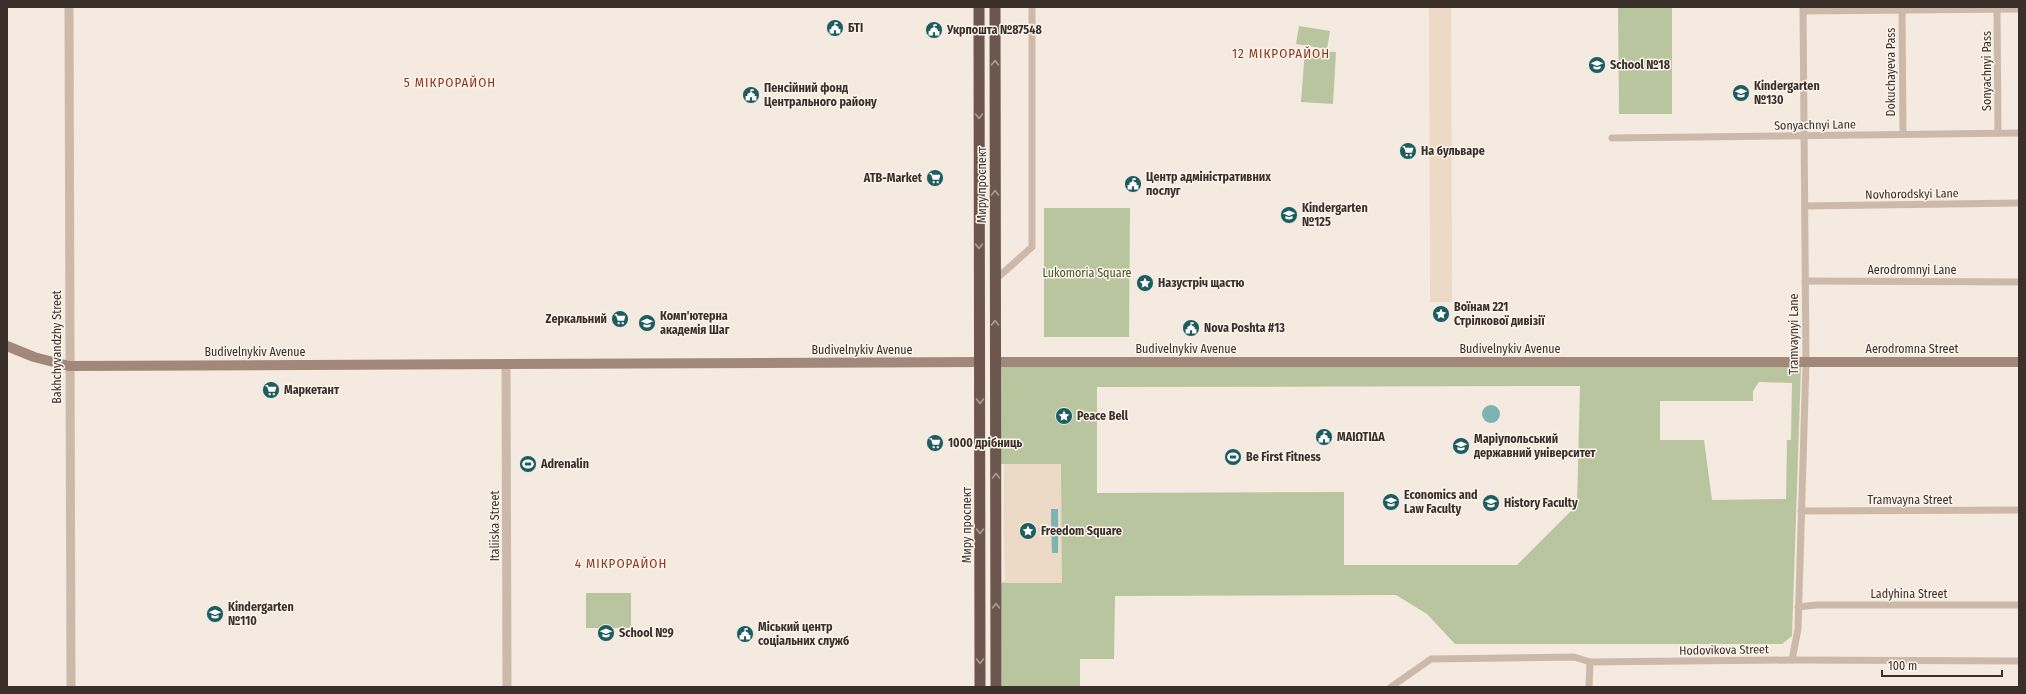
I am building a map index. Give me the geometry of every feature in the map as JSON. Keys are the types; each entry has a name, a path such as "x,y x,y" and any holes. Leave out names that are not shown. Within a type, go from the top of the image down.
{"highway":[{"name":"Миру проспект","path":"979,7 980,687"},
{"name":"Миру проспект","path":"995,7 996,687"},
{"name":"Budivelnykiv Avenue","path":"979,362 996,362"}],"main road":[{"name":"Budivelnykiv Avenue","path":"7,346 34,357 69,366 979,362"},
{"name":"Budivelnykiv Avenue","path":"996,362 1806,362"},
{"name":"Aerodromna Street","path":"1806,362 2019,362"}],"street":[{"name":"Bakhchyvandzhy Street","path":"69,7 71,687"},
{"path":"995,280 1032,247 1032,7"},
{"path":"1804,9 2019,9"},
{"name":"Tramvaynyi Lane","path":"1792,660 1798,629 1806,362 1804,9"},
{"name":"Dokuchayeva Pass","path":"1902,10 1903,134"},
{"name":"Sonyachnyi Pass","path":"1997,10 1998,133"},
{"name":"Sonyachnyi Lane","path":"1612,138 2019,132"},
{"name":"Novhorodskyi Lane","path":"1805,206 2019,203"},
{"name":"Aerodromnyi Lane","path":"1805,281 2019,282"},
{"name":"Italiiska Street","path":"506,364 507,687"},
{"name":"Tramvayna Street","path":"1801,511 2019,510"},
{"name":"Ladyhina Street","path":"1798,607 1816,605 2019,605"},
{"name":"Hodovikova Street","path":"1391,687 1431,659 1574,657 1590,662 1792,660 2019,661"},
{"path":"1589,687 1590,662"}],"green space":[{"path":"1618,7 1672,7 1672,114 1619,114"},
{"path":"1299,26 1330,31 1327,49 1296,44"},
{"path":"1305,50 1336,52 1333,104 1301,102"},
{"name":"Lukomoria Square","path":"1044,208 1130,208 1129,337 1044,337"},
{"path":"1001,367 1801,367 1792,636 1782,644 1455,644 1427,614 1396,595 1115,596 1114,659 1080,659 1080,687 1002,687 1001,583 1005,582 1004,464 1001,464","holes":["1759,382 1792,383 1791,440 1787,440 1786,499 1712,500 1704,440 1660,440 1660,401 1753,401 1753,391","1580,386 1577,505 1517,565 1344,565 1344,492 1097,493 1097,387"]},
{"path":"586,593 631,593 631,628 586,628"}],"shaded area":[{"path":"1429,7 1451,7 1452,302 1430,302"},
{"name":"Freedom Square","path":"1004,464 1061,464 1062,583 1005,583","holes":["1051,509 1058,509 1058,553 1052,553"]}],"water":[{"path":"1491,405 1497,408 1500,414 1497,420 1491,423 1485,420 1482,414 1485,408"},
{"path":"1051,509 1058,509 1058,553 1052,553"}],"place":[{"name":"БТІ","path":"835,28"},
{"name":"Укрпошта №87548","path":"934,30"},
{"name":"School №18","path":"1597,65"},
{"name":"Kindergarten №130","path":"1741,93"},
{"name":"Пенсійний фонд Центрального району","path":"751,95"},
{"name":"На бульваре","path":"1408,151"},
{"name":"ATB-Market","path":"935,178"},
{"name":"Центр адміністративних послуг","path":"1133,184"},
{"name":"Kindergarten №125","path":"1289,215"},
{"name":"Назустріч щастю","path":"1145,283"},
{"name":"Воїнам 221 Стрілкової дивізії","path":"1441,314"},
{"name":"Zеркальний","path":"620,319"},
{"name":"Комп'ютерна академія Шаг","path":"647,323"},
{"name":"Nova Poshta #13","path":"1191,328"},
{"name":"Маркетант","path":"271,390"},
{"name":"Peace Bell","path":"1064,416"},
{"name":"ΜΑΙΩΤΙΔΑ","path":"1324,437"},
{"name":"1000 дрібниць","path":"935,443"},
{"name":"Маріупольський державний університет","path":"1461,446"},
{"name":"Be First Fitness","path":"1233,457"},
{"name":"Adrenalin","path":"528,464"},
{"name":"Economics and Law Faculty","path":"1391,502"},
{"name":"History Faculty","path":"1491,503"},
{"name":"Freedom Square","path":"1028,531"},
{"name":"Kindergarten №110","path":"215,614"},
{"name":"School №9","path":"606,633"},
{"name":"Міський центр соціальних служб","path":"745,634"}],"district":[{"name":"12 МІКРОРАЙОН","path":"1281,53"},
{"name":"5 МІКРОРАЙОН","path":"450,82"},
{"name":"4 МІКРОРАЙОН","path":"621,563"}]}
